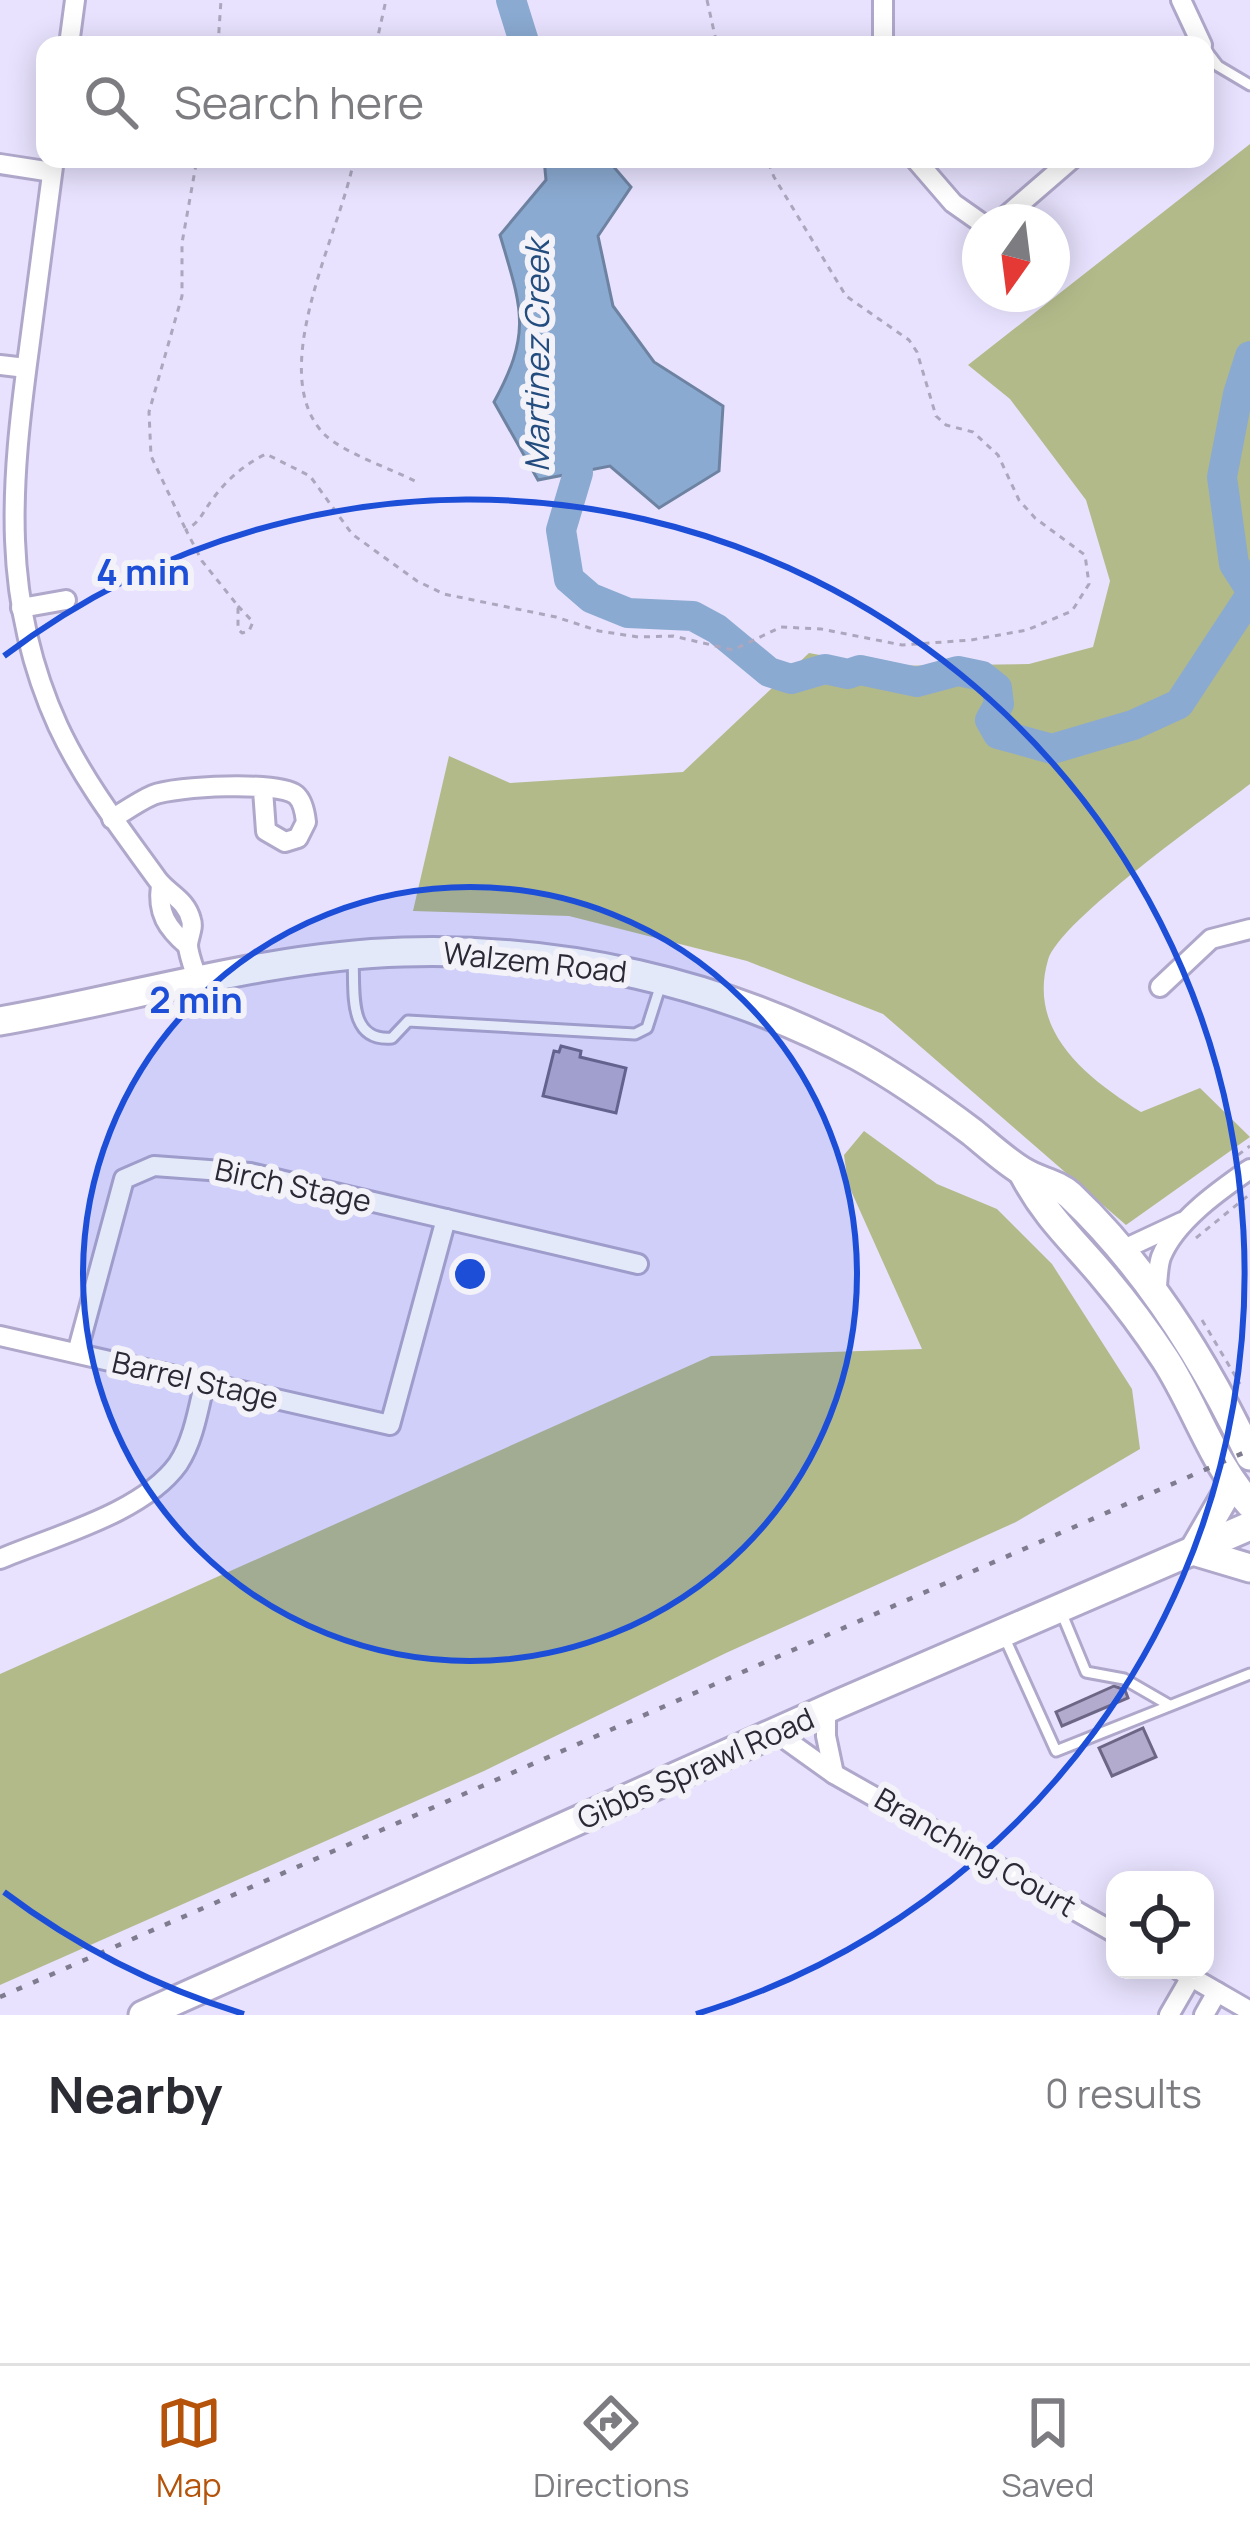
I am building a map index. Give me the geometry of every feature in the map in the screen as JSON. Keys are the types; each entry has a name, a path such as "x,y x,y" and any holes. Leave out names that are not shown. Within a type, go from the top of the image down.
{"main road":[{"name":"Walzem Road","path":"0,1021 311,960 353,956 490,952 663,979 763,1014 858,1056 932,1103 1023,1173 1065,1190 1123,1250 1156,1295 1218,1393 1250,1456"},
{"name":"Walzem Road","path":"1023,1173 1044,1212 1103,1276 1168,1363 1241,1494"},
{"path":"1241,1494 1193,1551 1250,1568"},
{"name":"Gibbs Sprawl Road","path":"143,2015 1250,1526"}],"street":[{"path":"70,36 75,0"},
{"path":"883,0 883,36"},
{"path":"1181,0 1199,36"},
{"path":"0,164 36,165"},
{"path":"53,168 10,525 21,608 39,683 80,771 161,885 158,906 170,931 188,946 198,981"},
{"path":"923,168 962,209"},
{"path":"1020,204 1062,168"},
{"path":"0,365 26,368"},
{"path":"21,608 66,600"},
{"path":"112,819 154,795 184,788 263,790"},
{"path":"1160,987 1211,939 1249,935"},
{"name":"Birch Stage","path":"77,1353 124,1179 154,1166 250,1172 638,1264"},
{"path":"1123,1250 1191,1217 1250,1169"},
{"path":"1156,1295 1161,1257 1191,1217"},
{"name":"Barrel Stage","path":"0,1336 391,1425 446,1219"},
{"path":"0,1559 130,1504 163,1482 187,1446 204,1385"},
{"path":"826,1710 834,1774"},
{"name":"Branching Court","path":"778,1734 834,1774 1106,1929"},
{"path":"1169,2015 1183,1979"},
{"path":"1194,1979 1250,2011"},
{"path":"1204,2015 1217,1992"}],"lane":[{"path":"1214,61 1250,85"},
{"path":"353,956 356,1019 377,1040 392,1038 408,1021 635,1034 647,1028 663,979"},
{"path":"1060,1610 1086,1672 1124,1679 1169,1706"},
{"path":"1003,1633 1056,1750 1250,1674"}],"path":[{"path":"219,36 221,0"},
{"path":"378,36 386,0"},
{"path":"706,0 715,36"},
{"path":"195,168 182,243 182,296 149,412 151,456 202,561 238,606"},
{"path":"352,168 300,355 303,401 326,436 415,482"},
{"path":"186,530 200,521 210,501 246,464 266,454 310,476 352,534 417,581 444,594 556,617 599,631 673,636 734,650 781,627 821,629 902,645 1027,630 1072,611 1089,584 1085,554 1035,518 1019,500 998,454 973,431 946,425 936,416 909,340 845,296 770,168"},
{"path":"1187,1246 1250,1194"},
{"path":"1196,1312 1243,1392"}],"green space":[{"path":"1250,144 1250,784 1079,920 1048,960 1044,986 1046,1009 1066,1050 1121,1099 1141,1112 1200,1088 1250,1137 1126,1225 883,1014 747,961 569,916 413,911 449,756 510,783 683,772 809,653 881,666 1029,664 1093,647 1110,581 1086,500 1010,399 968,365 1036,312 1070,312 1070,285"},
{"path":"864,1131 937,1184 997,1209 1052,1264 1132,1389 1140,1449 1016,1522 726,1653 484,1771 0,1985 0,1674 711,1356 922,1349 848,1184 844,1155"}],"water":[{"path":"545,168 615,168 631,187 598,236 613,306 654,362 723,406 719,471 659,508 610,466 538,480 494,402 514,356 520,319 500,235 546,180"}],"building":[{"path":"561,1046 581,1051 580,1057 626,1068 616,1113 543,1096 554,1051 559,1052"},
{"path":"1114,1686 1125,1690 1128,1698 1062,1726 1056,1712"},
{"path":"1143,1728 1156,1757 1112,1776 1099,1748"}],"waterway":[{"name":"Martinez Creek","path":"511,0 522,36"},
{"name":"Martinez Creek","path":"1250,356 1222,477 1234,564 1250,589"},
{"name":"Martinez Creek","path":"576,433 578,473 561,530 569,579 591,598 628,613 693,616 717,629 769,672 791,679 825,669 848,674 860,670 917,682 958,671 982,676 997,688 999,704 990,720 998,734 1052,749 1133,725 1179,704 1250,596"}],"railway":[{"path":"0,1997 1250,1450"}]}
